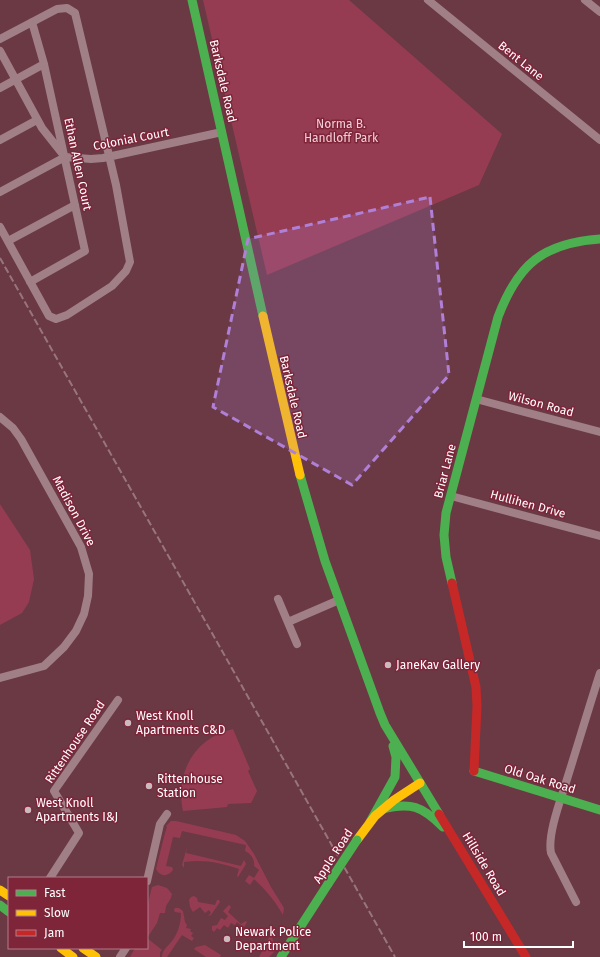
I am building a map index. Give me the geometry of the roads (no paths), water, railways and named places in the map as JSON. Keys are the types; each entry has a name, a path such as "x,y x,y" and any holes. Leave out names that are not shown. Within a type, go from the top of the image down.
{"street":[{"name":"Barksdale Road","path":"192,0 295,457 309,511 339,600 385,725 420,783"},
{"name":"Bent Lane","path":"428,0 600,140"},
{"path":"585,0 600,12"},
{"path":"0,39 57,9 68,8 75,13 110,157 130,262 126,271 112,286 66,315 56,319 49,316 0,227"},
{"name":"Ethan Allen Court","path":"30,282 85,252 44,64 32,22"},
{"path":"0,51 37,120 64,157 0,192"},
{"path":"0,88 44,64"},
{"path":"0,140 37,120"},
{"name":"Colonial Court","path":"64,157 91,159 110,157 222,132"},
{"path":"8,241 75,205"},
{"name":"Briar Lane","path":"473,771 477,706 476,692 444,545 444,524 503,301 515,280 533,261 552,249 576,240 600,239"},
{"name":"Wilson Road","path":"476,399 600,432"},
{"name":"Madison Drive","path":"0,417 13,428 21,439 81,547 89,574 89,585 84,614 76,631 64,647 44,666 0,678"},
{"name":"Hullihen Drive","path":"451,496 600,536"},
{"path":"278,599 297,644"},
{"path":"288,622 339,600"},
{"path":"576,902 551,853 550,838 600,673"},
{"name":"Rittenhouse Road","path":"51,877 79,833 54,791 118,700"},
{"path":"370,822 395,777 396,757 385,725"},
{"name":"Old Oak Road","path":"473,771 600,810"},
{"name":"Apple Road","path":"281,957 370,822 382,810 420,783"},
{"name":"Hillside Road","path":"420,783 526,957"},
{"path":"382,810 408,804 417,807 426,811 455,840"},
{"path":"148,877 160,824 167,814"},
{"path":"0,905 8,911"},
{"path":"61,949 73,957"},
{"path":"84,949 96,957"}],"railway":[{"path":"0,258 395,957"}],"place":[{"name":"JaneKav Gallery","path":"388,665"},
{"name":"West Knoll Apartments C&D","path":"128,723"},
{"name":"Rittenhouse Station","path":"149,786"},
{"name":"West Knoll Apartments I&J","path":"28,810"},
{"name":"Newark Police Department","path":"227,939"}],"park label":[{"name":"Norma B. Handloff Park","path":"341,131"}]}
